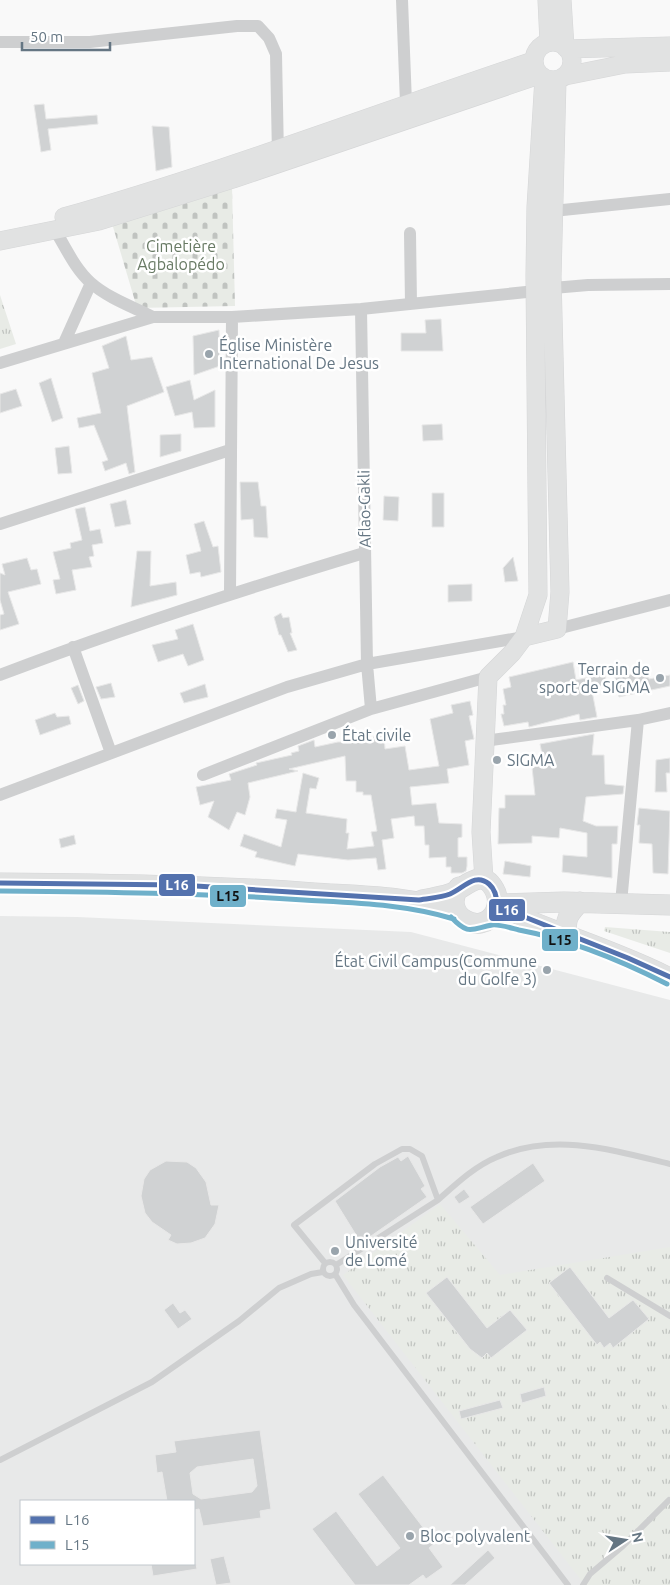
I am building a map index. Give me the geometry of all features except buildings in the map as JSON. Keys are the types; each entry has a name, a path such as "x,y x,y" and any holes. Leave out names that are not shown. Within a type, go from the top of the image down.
{"main road":[{"path":"0,883 180,885 419,900 451,894 485,895 572,902 670,905"},
{"path":"456,912 454,897 485,895"},
{"path":"419,900 456,912 463,920 473,924 483,922 485,895"},
{"path":"568,936 566,919 572,902"}],"street":[{"path":"402,0 406,103"},
{"path":"0,231 34,226 278,156 547,74 572,63 560,46 547,0"},
{"path":"560,46 562,0"},
{"path":"0,42 90,42 258,26 269,38 276,54 278,156"},
{"path":"202,775 371,709 488,677 512,654 524,637 538,595 544,290 553,211 547,74 535,53 541,46 670,46"},
{"path":"0,241 99,221 278,156 406,103 547,74 625,64 670,62"},
{"path":"547,74 536,207 544,290 560,592 557,630"},
{"path":"553,211 670,199"},
{"path":"55,230 71,259 91,283 120,301 153,317"},
{"path":"410,232 411,304"},
{"path":"64,343 91,283"},
{"path":"0,363 153,317 232,317 361,309 588,285 670,284"},
{"name":"Aflao-Gakli","path":"361,309 364,553 367,664 371,709"},
{"path":"230,593 232,317"},
{"path":"0,524 230,450"},
{"path":"0,675 73,647 230,593 364,553"},
{"path":"0,795 287,687 367,664 524,637 670,600"},
{"path":"73,647 110,753"},
{"path":"488,677 481,832 485,895 544,928 646,965 670,978"},
{"path":"484,740 638,720 670,713"},
{"path":"621,903 638,720"}],"lane":[{"path":"336,1265 438,1200 466,1176 496,1157 524,1148 556,1144 581,1145 670,1164"},
{"path":"324,1272 325,1263 294,1225 390,1154 410,1149 422,1156 438,1200"},
{"path":"325,1263 331,1262 336,1265"},
{"path":"336,1265 335,1274 354,1305 568,1585"},
{"path":"324,1272 328,1276 335,1274"},
{"path":"0,1460 152,1382 232,1326 279,1288 311,1274 324,1272"},
{"path":"606,1278 670,1316"},
{"path":"583,1585 590,1574 623,1546 669,1500"}],"shaded area":[{"name":"Université de Lomé","path":"0,916 77,917 411,932 670,1000 670,1585 0,1585"}],"green space":[{"name":"Cimetière Agbalopédo","path":"232,187 235,306 137,308 111,220"},
{"path":"0,295 16,344 0,349"},
{"path":"605,927 670,932 670,953 604,931"},
{"path":"440,1204 500,1275 670,1247 670,1585 585,1585 343,1275"},
{"path":"670,1367 670,1411 650,1381"}],"transit line":[{"name":"L16","path":"0,883 180,885 419,900 446,895 469,882 479,880 489,884 495,891 497,906 628,958 670,977"},
{"name":"L15","path":"0,891 190,894 342,902 398,907 454,919"},
{"name":"L15","path":"451,917 462,927 470,930 498,925 556,939 613,959 667,984"}],"place":[{"name":"Église Ministère International De Jesus","path":"209,354"},
{"name":"Terrain de sport de SIGMA","path":"660,678"},
{"name":"État civile","path":"332,735"},
{"name":"SIGMA","path":"497,760"},
{"name":"État Civil Campus(Commune du Golfe 3)","path":"547,970"},
{"name":"Université de Lomé","path":"335,1251"},
{"name":"Bloc polyvalent","path":"410,1536"}]}
